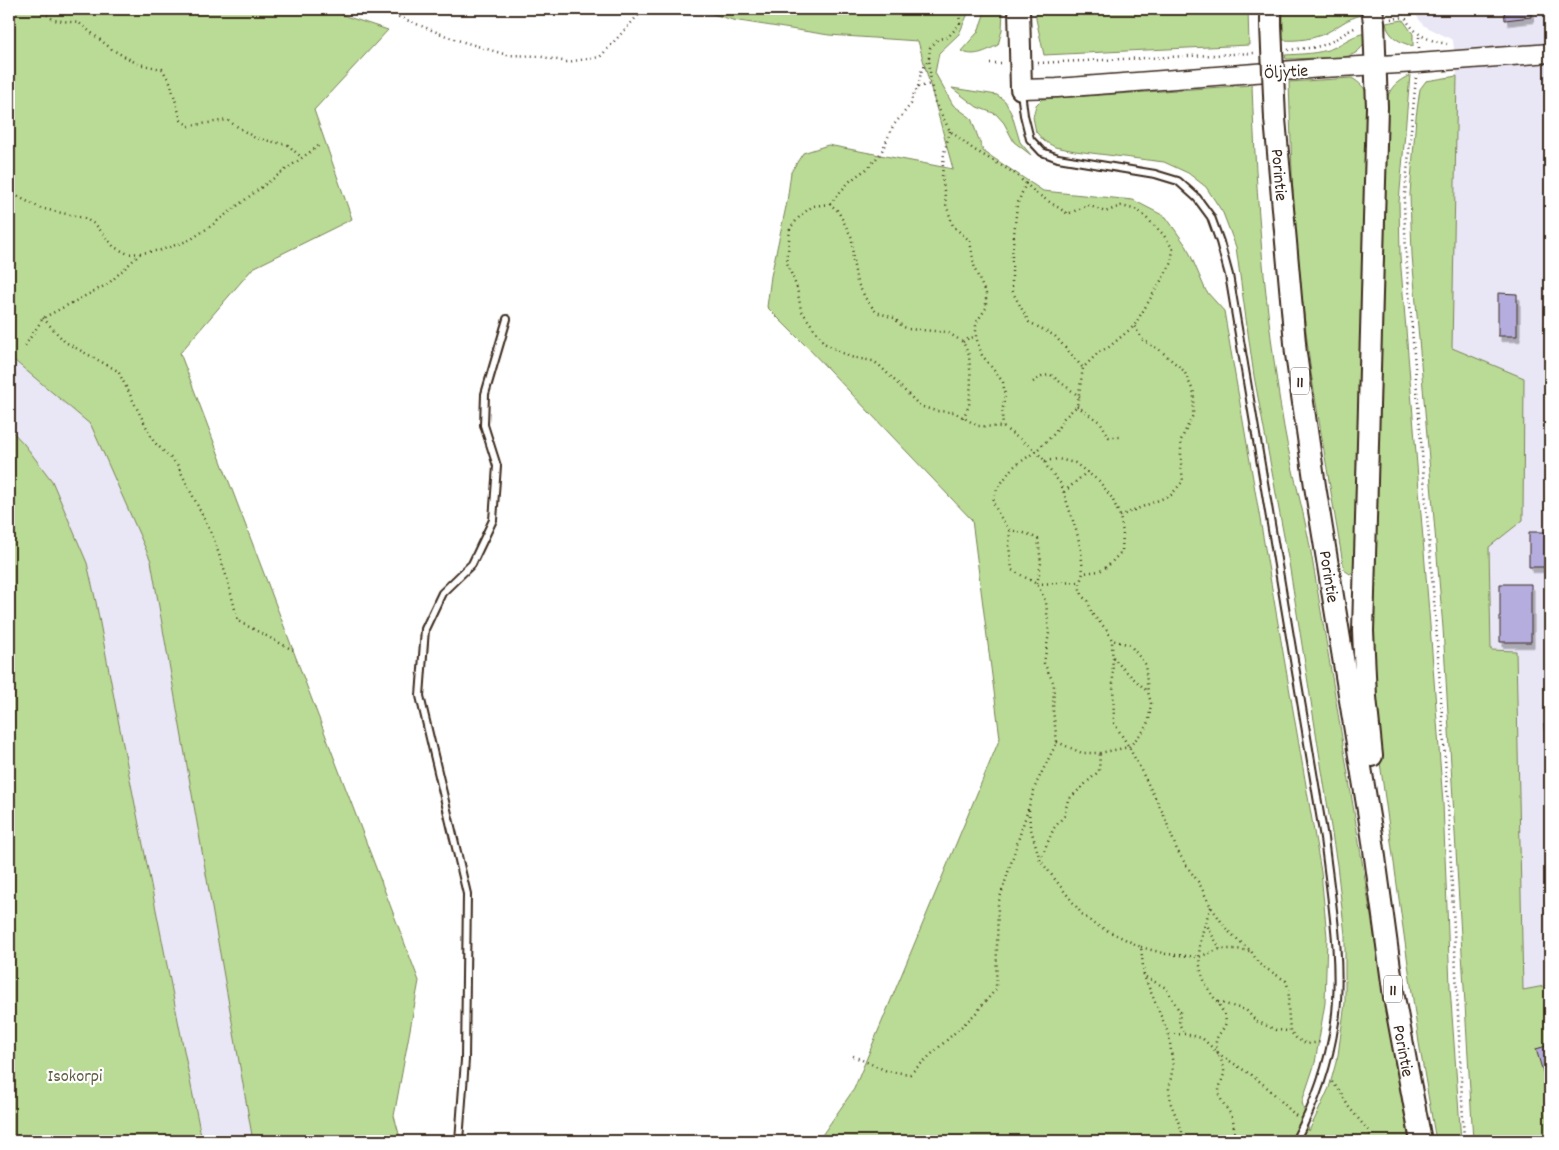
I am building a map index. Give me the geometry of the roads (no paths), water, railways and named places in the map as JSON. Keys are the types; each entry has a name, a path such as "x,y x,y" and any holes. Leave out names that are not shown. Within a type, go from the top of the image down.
{"highway":[{"path":"1019,9 1021,89"},
{"path":"1372,835 1376,789 1366,697 1363,631 1378,107 1373,15"},
{"name":"Porintie","path":"1271,17 1275,119 1296,354 1315,486 1372,835 1394,997 1421,1141"}],"main road":[{"name":"Öljytie","path":"1021,89 1550,53"}],"lane":[{"path":"1021,89 1024,115 1030,139 1042,152 1058,158 1156,174 1178,181 1197,198 1211,217 1229,275 1324,838 1333,907 1337,974 1335,1022 1324,1074 1316,1097 1295,1141"},
{"path":"459,1141 465,1060 467,894 420,696 426,629 442,593 472,564 493,520 497,466 484,425 485,394 507,319"}],"park label":[{"name":"Isokorpi","path":"75,1075"}]}
